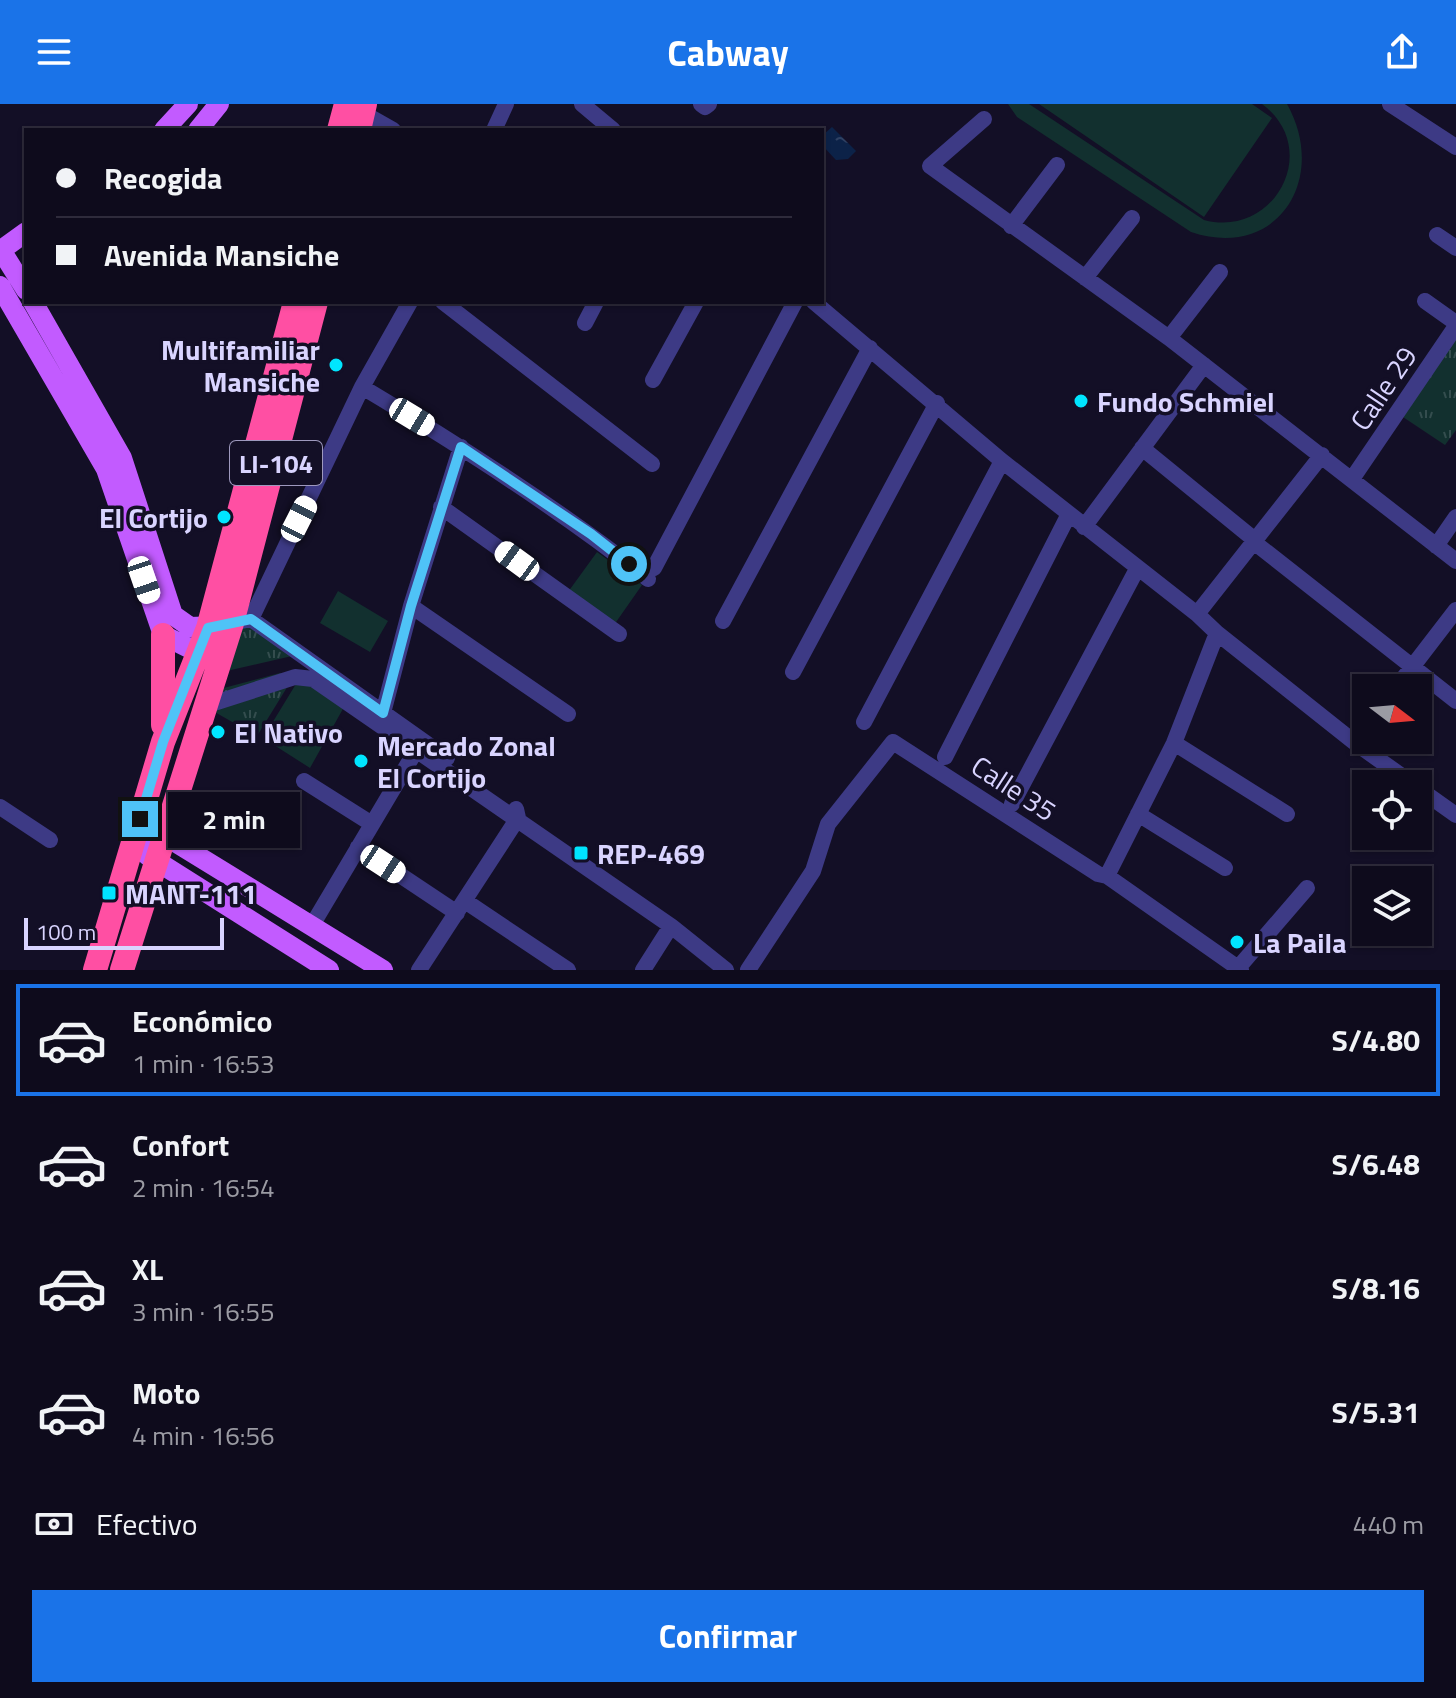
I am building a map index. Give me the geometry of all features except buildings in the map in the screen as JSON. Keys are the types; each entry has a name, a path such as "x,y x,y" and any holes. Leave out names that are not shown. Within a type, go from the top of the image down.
{"highway":[{"path":"341,128 358,113"},
{"name":"LI-104","path":"210,643 242,621 295,304"},
{"name":"LI-104","path":"95,970 163,742 210,643 315,304"},
{"path":"163,635 163,742"},
{"name":"LI-104","path":"122,970 162,834 205,706 210,643"}],"main road":[{"path":"166,128 188,104"},
{"path":"200,128 219,104"},
{"path":"24,233 0,251 28,334 106,469 163,635 210,643"},
{"path":"34,304 122,458 173,615 210,643"},
{"path":"0,315 28,334"},
{"path":"132,844 162,834 383,970"},
{"path":"132,844 329,970"}],"street":[{"path":"495,128 506,104"},
{"path":"701,104 705,107 709,104"},
{"path":"1390,104 1456,147"},
{"path":"585,105 603,126"},
{"path":"358,113 389,128"},
{"path":"984,119 930,166 1169,338 1456,561"},
{"path":"1011,226 1057,165"},
{"path":"1085,278 1132,218"},
{"path":"1437,235 1456,248"},
{"path":"1169,338 1220,272"},
{"path":"1425,301 1456,324"},
{"path":"409,304 362,387 242,621 383,713 419,745 671,926 726,970"},
{"path":"446,304 652,464"},
{"path":"585,323 595,304"},
{"path":"653,380 695,304"},
{"path":"362,387 461,447 651,573 794,304"},
{"path":"816,304 1002,461 1352,740"},
{"name":"Calle 29","path":"1352,479 1456,324"},
{"path":"723,621 870,348"},
{"path":"1084,527 1204,365"},
{"path":"793,672 937,403"},
{"path":"383,713 411,606 461,447"},
{"path":"1142,448 1252,540 1456,701"},
{"path":"1197,614 1252,540 1322,455"},
{"path":"864,722 1002,461"},
{"path":"441,507 619,634"},
{"path":"945,757 1069,514"},
{"path":"1436,546 1456,517"},
{"path":"1012,804 1137,569"},
{"path":"411,606 568,714"},
{"path":"1407,674 1456,610"},
{"path":"1107,876 1174,743 1217,633"},
{"path":"205,706 303,676 419,745"},
{"name":"Calle 35","path":"748,970 813,871 828,824 893,742 1098,874 1107,876 1239,969"},
{"path":"1174,743 1287,814"},
{"path":"311,927 419,745"},
{"path":"1371,754 1393,770"},
{"path":"304,781 372,824"},
{"path":"1432,798 1456,815"},
{"path":"0,807 50,840"},
{"path":"1138,814 1225,868"},
{"path":"419,970 518,818"},
{"path":"358,847 568,970"},
{"path":"1239,969 1307,888"},
{"path":"643,970 671,926"}],"green space":[{"path":"1008,104 1029,104 1204,220 1229,222 1251,216 1269,204 1282,186 1289,165 1289,144 1280,123 1262,104 1287,104 1298,132 1302,160 1298,185 1287,207 1270,224 1248,235 1222,238 1191,232 1017,117"},
{"path":"1039,104 1252,104 1272,118 1204,217"},
{"path":"1456,337 1456,430 1445,445 1403,417"},
{"path":"597,552 642,585 614,625 568,592"},
{"path":"338,591 388,621 370,652 320,623"},
{"path":"246,623 292,656 222,672 236,626"},
{"path":"280,673 294,676 257,736 213,711 220,689"},
{"path":"299,679 344,707 310,768 263,738"}],"water":[{"path":"832,127 856,151 848,159 836,160 824,147 824,134"}],"place":[{"name":"Multifamiliar Mansiche","path":"336,365"},
{"name":"Fundo Schmiel","path":"1081,401"},
{"name":"El Cortijo","path":"224,517"},
{"name":"El Nativo","path":"218,732"},
{"name":"Mercado Zonal El Cortijo","path":"361,761"},
{"name":"REP-469","path":"581,853"},
{"name":"MANT-111","path":"109,893"},
{"name":"La Paila","path":"1237,942"}],"route":[{"path":"140,819 163,742 208,628 246,617 251,619 383,713 411,606 461,447 591,534 629,564"}]}
